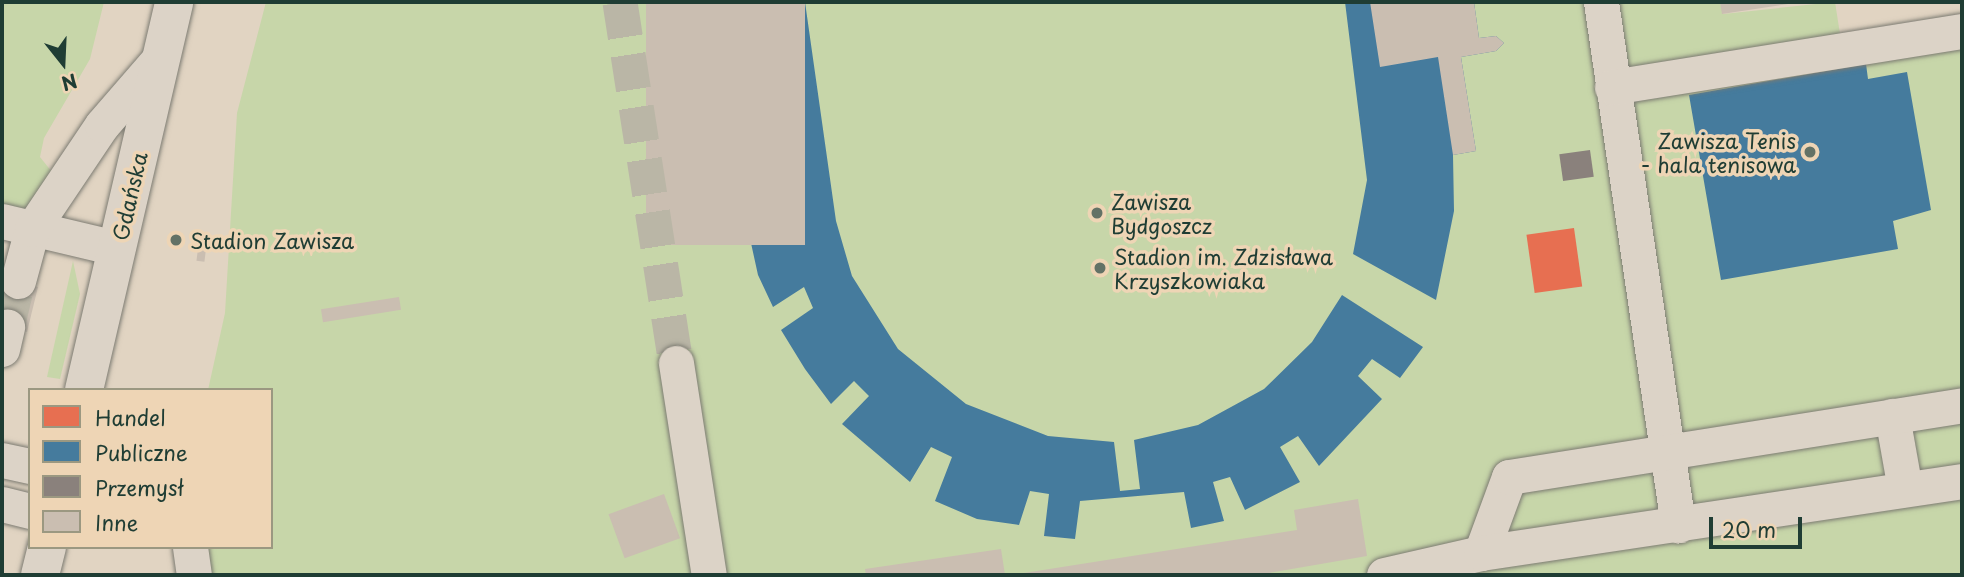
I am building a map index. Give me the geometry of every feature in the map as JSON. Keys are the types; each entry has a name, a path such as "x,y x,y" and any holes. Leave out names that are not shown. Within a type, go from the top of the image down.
{"main road":[{"name":"Gdańska","path":"84,388 174,2"},
{"path":"40,575 46,549"}],"street":[{"path":"1601,2 1678,525"},
{"path":"1612,87 1962,31"},
{"path":"18,281 17,225 160,58"},
{"path":"17,225 116,248"},
{"path":"676,363 709,575"},
{"path":"1481,553 1509,477 1962,405"},
{"path":"1892,416 1905,489"},
{"path":"2,460 28,466"},
{"path":"1384,575 1481,553 1962,481"},
{"path":"2,504 28,510"},
{"path":"190,549 194,575"}],"green space":[{"path":"2,2 104,2 90,59 44,138 40,157 56,177 29,212 2,207"},
{"name":"Zawisza Bydgoszcz","path":"266,2 1720,2 1723,14 1835,2 1840,34 1962,15 1962,575 210,575 206,549 273,549 273,388 208,388 225,313 237,113"},
{"path":"73,261 80,294 60,379 47,377"}],"building: Handel":[{"path":"1574,228 1582,286 1535,293 1526,235"}],"building: Publiczne":[{"path":"646,2 805,2 836,221 852,276 898,349 966,404 1048,436 1114,442 1120,491 1140,489 1134,440 1198,425 1264,389 1312,342 1342,295 1423,347 1400,378 1372,359 1358,376 1382,399 1319,466 1298,436 1280,447 1300,482 1245,510 1230,477 1213,482 1224,521 1191,528 1184,492 1080,501 1075,539 1044,536 1049,494 1030,491 1019,525 977,519 935,501 952,457 931,447 910,482 842,424 869,396 854,381 831,404 781,330 813,308 804,287 773,307 758,275 749,234 680,243"},
{"path":"1345,2 1474,2 1479,38 1496,36 1504,43 1496,51 1461,57 1476,151 1453,155 1454,211 1436,300 1353,254 1367,180"},
{"name":"Zawisza Tenis - hala tenisowa","path":"1866,64 1868,79 1907,72 1931,210 1893,221 1898,249 1721,280 1689,95"}],"building: Przemysł":[{"path":"1590,150 1594,177 1563,181 1559,154"}],"building: Inne":[{"path":"646,2 805,2 805,245 646,245"},
{"path":"1370,2 1474,2 1479,38 1496,36 1504,43 1496,51 1461,57 1476,151 1453,155 1438,57 1380,67"},
{"path":"1720,2 1795,2 1795,3 1722,14"},
{"path":"200,232 208,233 204,262 196,261"},
{"path":"2,278 38,287 27,332 2,325"},
{"path":"399,297 401,310 323,322 321,309"},
{"path":"664,494 680,538 625,558 609,514"},
{"path":"1358,499 1367,556 1257,575 1012,575 1297,530 1294,510"},
{"path":"1001,549 1005,575 866,575 865,569"}],"tunnel":[{"path":"620,2 676,363"},
{"path":"7,327 18,281"}],"place":[{"name":"Zawisza Tenis - hala tenisowa","path":"1810,152"},
{"name":"Zawisza Bydgoszcz","path":"1097,213"},
{"name":"Stadion Zawisza","path":"176,240"},
{"name":"Stadion im. Zdzisława Krzyszkowiaka","path":"1100,268"}]}
